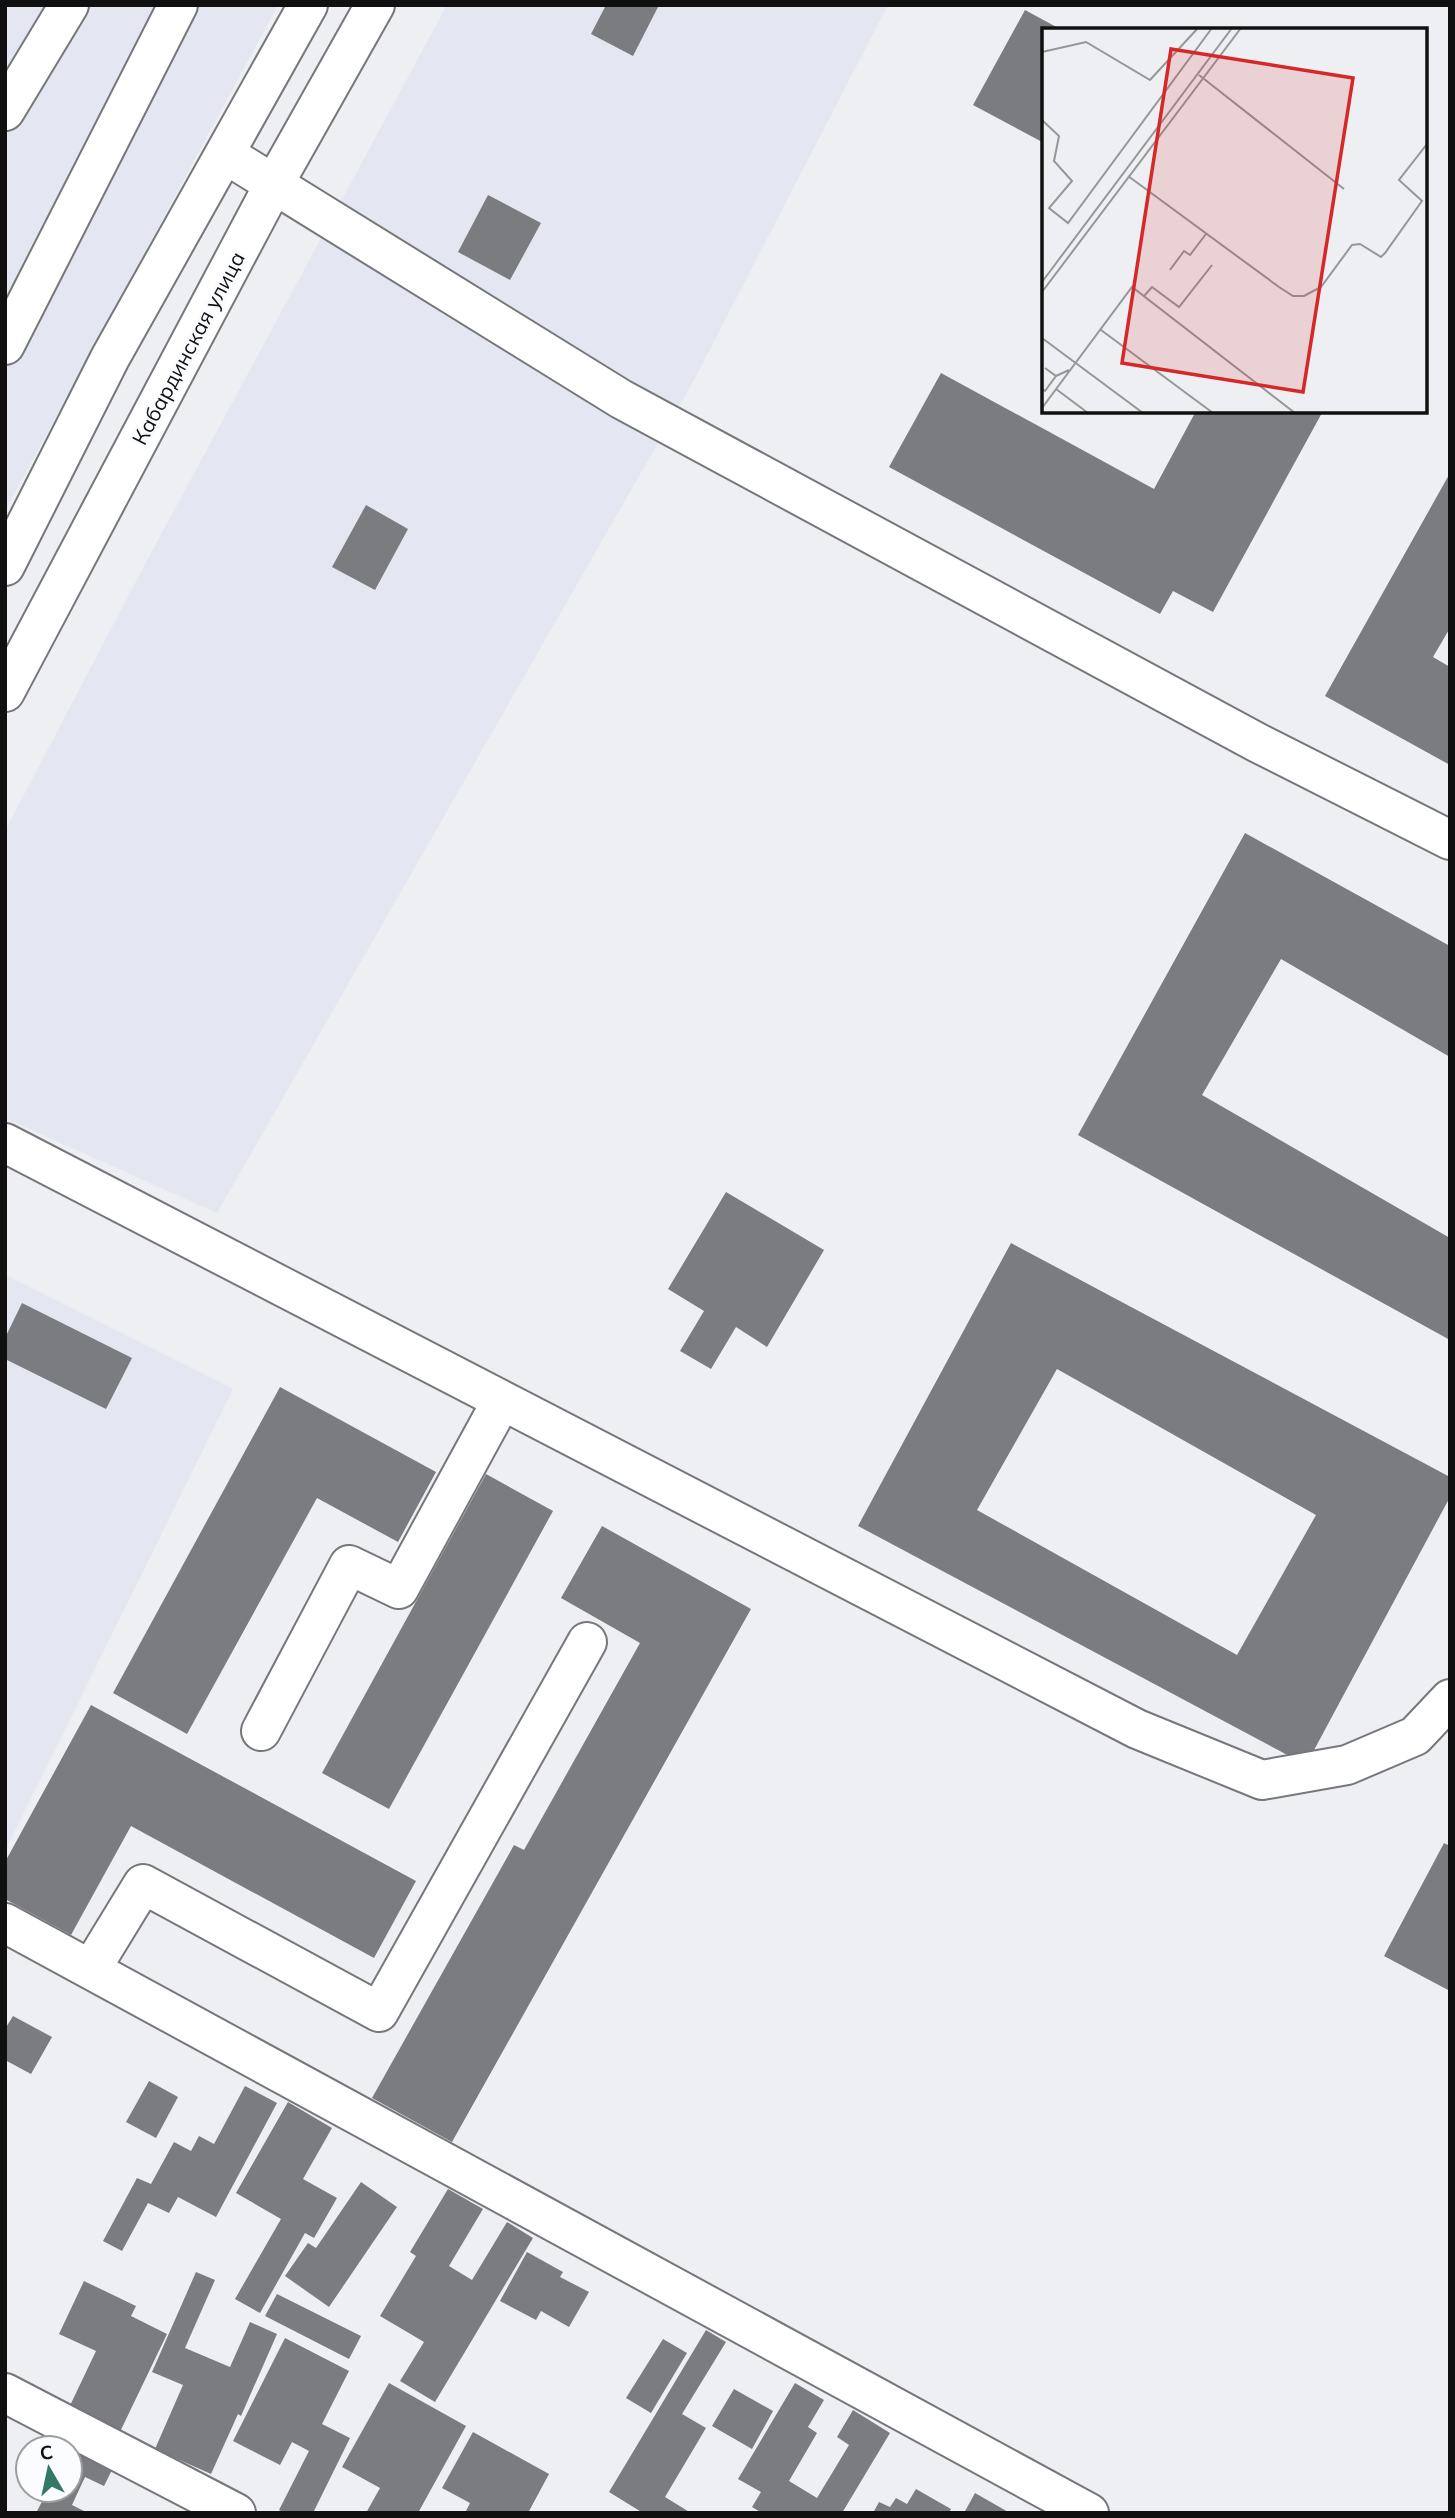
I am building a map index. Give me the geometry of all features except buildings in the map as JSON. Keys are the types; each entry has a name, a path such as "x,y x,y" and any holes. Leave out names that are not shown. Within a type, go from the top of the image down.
{"main road":[{"path":"5,111 69,5"},
{"path":"5,345 178,5"},
{"path":"5,566 110,358 308,5"},
{"name":"Кабардинская улица","path":"5,692 274,184 375,5"},
{"path":"226,154 621,399 1258,743 1450,840"},
{"path":"5,1143 1137,1730 1262,1780 1347,1765 1415,1736 1450,1699"},
{"path":"261,1731 349,1565 399,1590 501,1402"},
{"path":"91,1969 143,1884 379,2012 587,1642"},
{"path":"5,1923 1089,2513"},
{"path":"5,2393 236,2513"}],"shaded area":[{"path":"5,5 278,5 5,511"},
{"path":"447,5 888,5 694,380 217,1213 5,1118 5,831 143,568"},
{"path":"5,1275 233,1389 5,1851"}]}
